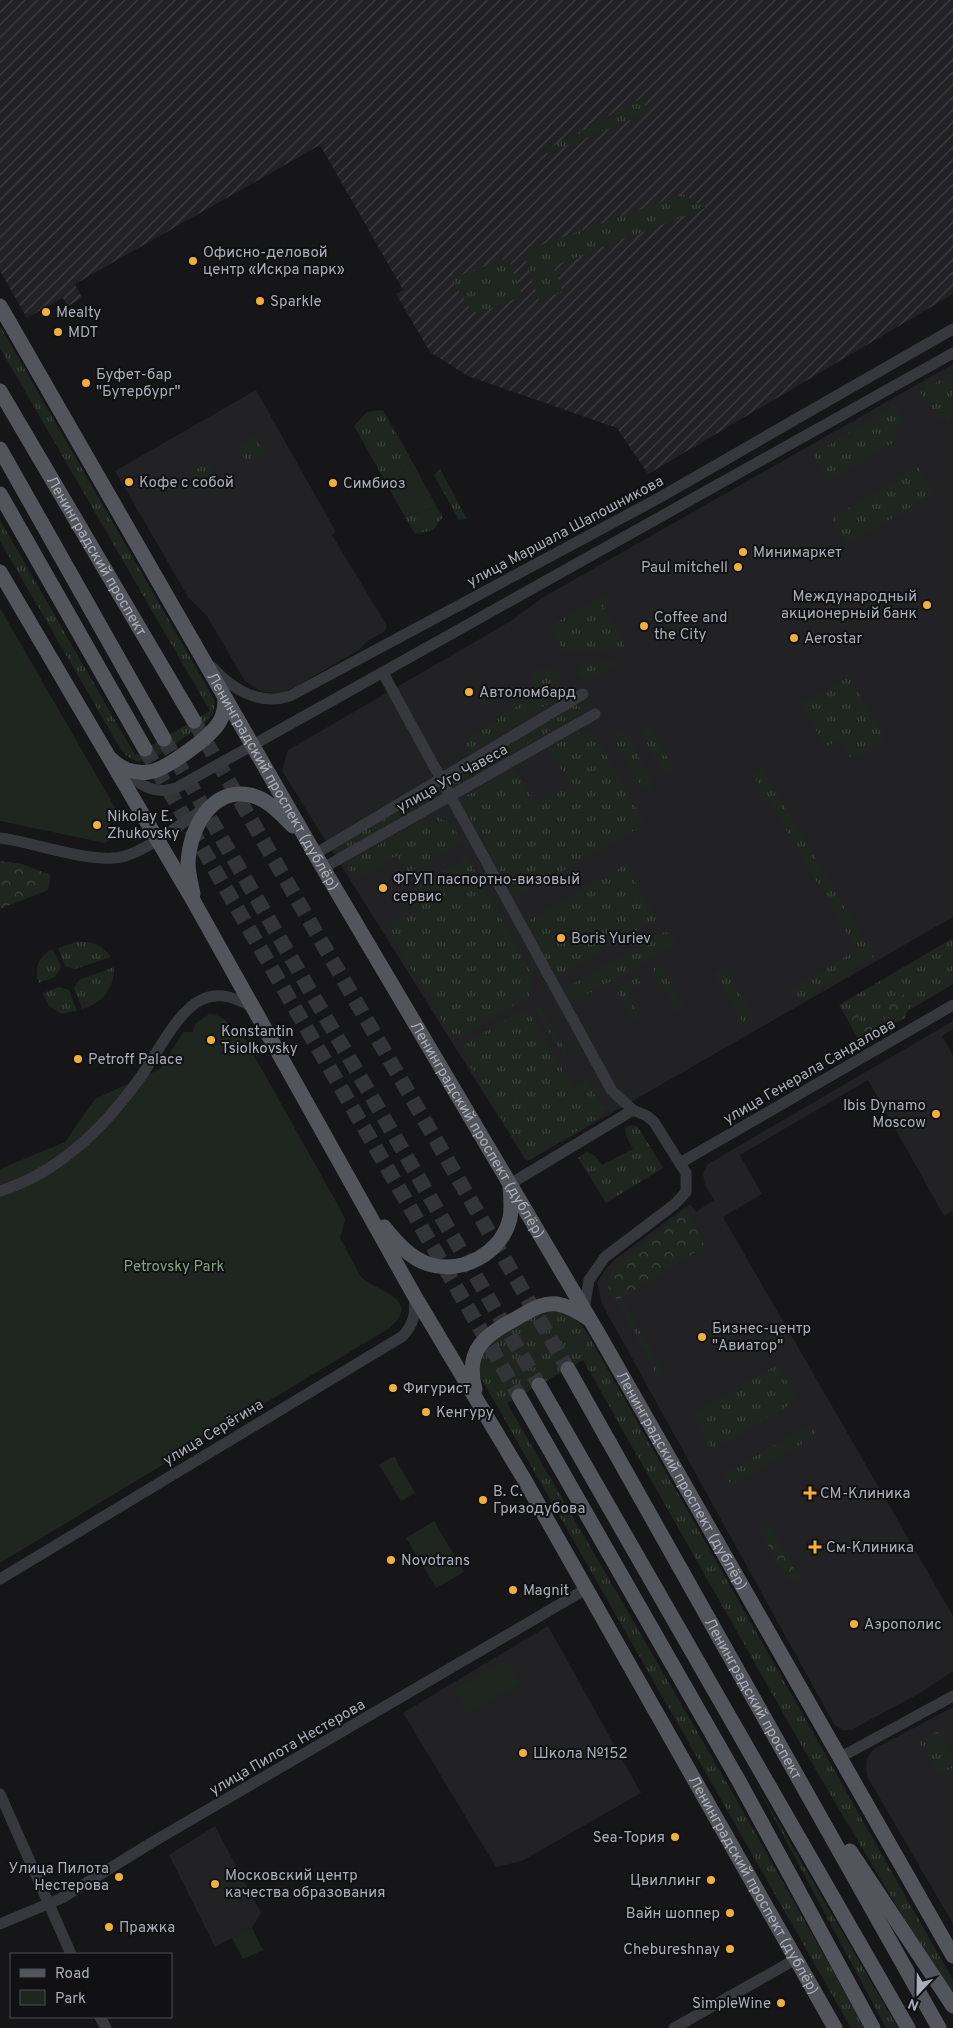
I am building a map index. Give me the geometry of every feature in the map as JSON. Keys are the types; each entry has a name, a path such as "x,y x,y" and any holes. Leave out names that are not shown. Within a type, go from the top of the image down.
{"main road":[{"name":"Ленинградский проспект (дублёр)","path":"0,306 306,839 598,1333 953,1956"},
{"name":"Ленинградский проспект","path":"0,391 194,721"},
{"name":"Ленинградский проспект","path":"0,449 164,739"},
{"path":"0,494 146,749"},
{"name":"Ленинградский проспект (дублёр)","path":"0,572 194,902 414,1295 586,1589 835,2028"},
{"path":"106,754 118,766 135,772 150,772 163,768 208,735 220,723 224,712 225,699"},
{"path":"194,902 188,866 190,846 198,823 214,802 226,796 249,795 267,803 306,839"},
{"path":"365,1205 391,1235 414,1256 428,1264 453,1267 466,1265 479,1259 500,1241 510,1218 510,1184"},
{"path":"478,1403 473,1382 472,1363 478,1347 491,1332 536,1308 558,1304 578,1312 589,1319 598,1333"},
{"name":"Ленинградский проспект","path":"568,1369 939,2028"},
{"name":"Ленинградский проспект","path":"539,1385 908,2028"},
{"path":"519,1396 740,1783 873,2028"},
{"path":"788,1758 953,2006"}],"street":[{"name":"улица Маршала Шапошникова","path":"196,646 223,679 244,693 272,700 290,696 657,499 953,330"},
{"path":"118,766 140,785 166,792 383,673 953,353"},
{"path":"383,673 612,1091 633,1110 647,1116 654,1122 686,1174 686,1192 675,1204 605,1257 589,1280 584,1309"},
{"name":"улица Уго Чавеса","path":"315,854 583,694"},
{"name":"улица Уго Чавеса","path":"323,868 595,714"},
{"path":"0,838 88,856 113,858 129,855 214,802"},
{"path":"0,1191 46,1171 70,1155 128,1094 180,1018 202,999 219,995 234,998 254,1007"},
{"name":"улица Генерала Сандалова","path":"680,1163 953,1005"},
{"path":"510,1184 633,1110"},
{"name":"улица Серёгина","path":"0,1579 403,1336 412,1326 416,1314 414,1295"},
{"name":"улица Пилота Нестерова","path":"0,1924 62,1898 151,1843 586,1589"},
{"path":"839,1758 953,1696"},
{"path":"0,1794 47,1904 71,1953"},
{"path":"674,2028 796,1959"}],"shaded area":[{"path":"0,0 953,0 953,294 648,474 617,428 468,376 430,352 396,294 403,290 320,145 75,284 82,298 68,306 63,298 27,318 0,271"},
{"path":"953,364 953,917 530,1160 525,1159 282,771 288,750 511,621 542,598"},
{"path":"256,390 336,532 332,535 387,626 385,631 366,642 359,650 295,687 281,693 262,692 245,681 207,616 188,597 115,471"},
{"path":"953,1021 953,1029 942,1036 953,1055 953,1210 944,1216 868,1080 740,1155 762,1194 723,1217 953,1616 953,1671 920,1693 851,1730 842,1730 834,1724 602,1304 597,1282 608,1266 618,1257 690,1204 696,1212 714,1200 705,1186 703,1174 708,1164"},
{"name":"Школа №152","path":"548,1626 641,1793 522,1861 496,1867 403,1713"},
{"path":"953,1707 953,1924 867,1776 866,1765 867,1758 874,1749"},
{"name":"Московский центр качества образования","path":"215,1826 261,1913 252,1928 215,1947 169,1855"}],"green space":[{"path":"642,98 648,113 543,155 542,152"},
{"path":"683,194 706,208 553,266 563,292 539,300 525,259 527,250"},
{"path":"505,259 509,261 521,293 518,298 478,313 472,311 453,282 455,277"},
{"path":"0,326 214,699 213,712 206,722 152,760 142,762 134,760 127,756 120,748 0,541 0,520 135,755 210,711 0,348"},
{"path":"953,373 953,414 941,422 920,392"},
{"path":"895,406 903,421 893,430 896,441 828,481 813,454"},
{"path":"383,410 412,461 389,488 354,426 367,412"},
{"path":"255,436 265,453 247,463 237,446"},
{"path":"412,461 437,507 405,517 389,488"},
{"path":"208,463 218,481 200,491 190,473"},
{"path":"918,467 934,494 847,544 832,518"},
{"path":"440,469 467,519 459,520 434,475"},
{"path":"437,507 443,517 433,530 415,534 405,517"},
{"path":"612,591 605,600 603,607 624,642 624,648 564,652 552,631 554,624"},
{"path":"0,608 117,811 111,816 108,833 111,839 105,843 0,821"},
{"path":"613,662 616,665 593,678 584,679 578,674 579,668 586,664"},
{"path":"546,668 555,672 560,679 561,688 557,698 469,753 464,748 470,736 538,693 529,678 535,671"},
{"path":"849,677 885,739 851,759 840,739 826,747 801,704"},
{"path":"575,705 581,708 580,713 450,789 446,782"},
{"path":"648,724 675,771 671,773 664,772 642,735 641,731"},
{"path":"621,730 653,781 651,789 643,789 614,739 614,733"},
{"path":"578,733 585,733 597,739 645,824 515,898 462,802 466,796 514,770 538,805 571,785 549,748"},
{"path":"762,768 874,957 798,1002 791,989 857,950 753,774"},
{"path":"427,793 431,800 346,849 342,842"},
{"path":"433,815 451,824 462,842 407,873 397,856 355,880 345,863"},
{"path":"466,855 532,975 529,996 460,1037 451,1035 388,931 393,923 414,912 408,901 420,893 417,886 463,860 462,857"},
{"path":"0,861 22,864 51,875 48,890 0,909"},
{"path":"625,865 657,919 556,977 525,923"},
{"path":"665,932 671,934 676,944 572,1003 564,989"},
{"path":"953,938 953,984 859,1040 839,1005"},
{"path":"76,942 96,944 111,957 75,969 65,966 58,948"},
{"path":"53,949 61,967 55,977 39,983 37,978 38,963 44,955"},
{"path":"660,965 684,1008 677,1012 653,969"},
{"path":"114,967 112,982 106,994 96,1003 82,1009 74,988 79,980"},
{"path":"725,968 754,1018 744,1024 715,974"},
{"path":"637,977 641,984 626,993 639,1016 633,1020 616,990"},
{"path":"59,987 69,990 77,1011 62,1014 49,1006 43,993"},
{"path":"900,992 910,1002 905,1018 863,1038 855,1035 846,1010 857,1015 865,1028 876,1026 883,1018 883,1007"},
{"path":"537,1004 567,1052 563,1055 533,1006"},
{"path":"522,1010 527,1010 574,1088 586,1080 606,1113 527,1161 462,1053 465,1044"},
{"name":"Petrovsky Park","path":"209,1014 222,1017 229,1026 232,1035 243,1036 343,1214 345,1220 340,1238 361,1277 394,1297 400,1303 402,1311 398,1319 388,1329 0,1563 0,1169 65,1142 95,1099 160,1069 183,1032 193,1032 195,1024"},
{"path":"632,1125 638,1127 663,1168 606,1203 578,1158 587,1152 595,1156 602,1165 633,1149 626,1136 625,1128"},
{"path":"685,1211 705,1246 617,1301 610,1291 608,1284 611,1272"},
{"path":"622,1299 663,1373 657,1376 619,1302"},
{"path":"548,1311 570,1316 586,1331 953,1980 953,1995 900,1912 803,1748 583,1360 507,1403 731,1790 865,2028 851,2028 481,1378 480,1361 482,1354 489,1345 513,1328"},
{"path":"777,1365 798,1400 712,1450 692,1415"},
{"path":"811,1424 817,1435 731,1485 725,1474"},
{"path":"394,1456 415,1493 401,1501 379,1465"},
{"path":"434,1521 464,1572 436,1588 406,1538"},
{"path":"770,1526 800,1580 796,1582 787,1579 760,1531"},
{"path":"507,1659 521,1684 468,1714 453,1689"},
{"path":"938,1731 953,1757 953,1767 939,1775 919,1742"},
{"path":"752,1777 898,2028 886,2028"},
{"path":"252,1928 263,1950 243,1959 232,1938"}],"tunnel":[{"path":"194,721 568,1369"},
{"path":"164,739 539,1385"},
{"path":"145,749 519,1396"}],"place":[{"name":"Офисно-деловой центр «Искра парк»","path":"193,261"},
{"name":"Sparkle","path":"260,301"},
{"name":"Mealty","path":"46,312"},
{"name":"MDT","path":"58,332"},
{"name":"Буфет-бар \"Бутербург\"","path":"86,383"},
{"name":"Кофе с собой","path":"129,482"},
{"name":"Симбиоз","path":"333,483"},
{"name":"Минимаркет","path":"743,552"},
{"name":"Paul mitchell","path":"738,567"},
{"name":"Международный акционерный банк","path":"927,605"},
{"name":"Coffee and the City","path":"644,626"},
{"name":"Aerostar","path":"794,638"},
{"name":"Автоломбард","path":"469,692"},
{"name":"Nikolay E. Zhukovsky","path":"97,825"},
{"name":"ФГУП паспортно-визовый сервис","path":"383,888"},
{"name":"Boris Yuriev","path":"561,938"},
{"name":"Konstantin Tsiolkovsky","path":"211,1040"},
{"name":"Petroff Palace","path":"78,1059"},
{"name":"Ibis Dynamo Moscow","path":"936,1114"},
{"name":"Бизнес-центр \"Авиатор\"","path":"702,1337"},
{"name":"Фигурист","path":"393,1388"},
{"name":"Кенгуру","path":"426,1412"},
{"name":"СМ-Клиника","path":"810,1493"},
{"name":"В. С. Гризодубова","path":"483,1500"},
{"name":"См-Клиника","path":"815,1547"},
{"name":"Novotrans","path":"391,1560"},
{"name":"Magnit","path":"513,1590"},
{"name":"Аэрополис","path":"854,1624"},
{"name":"Школа №152","path":"523,1753"},
{"name":"Sea-Тория","path":"675,1837"},
{"name":"Улица Пилота Нестерова","path":"119,1877"},
{"name":"Цвиллинг","path":"711,1880"},
{"name":"Московский центр качества образования","path":"215,1884"},
{"name":"Вайн шоппер","path":"730,1913"},
{"name":"Пражка","path":"109,1927"},
{"name":"Chebureshnay","path":"730,1949"},
{"name":"SimpleWine","path":"781,2003"}]}
